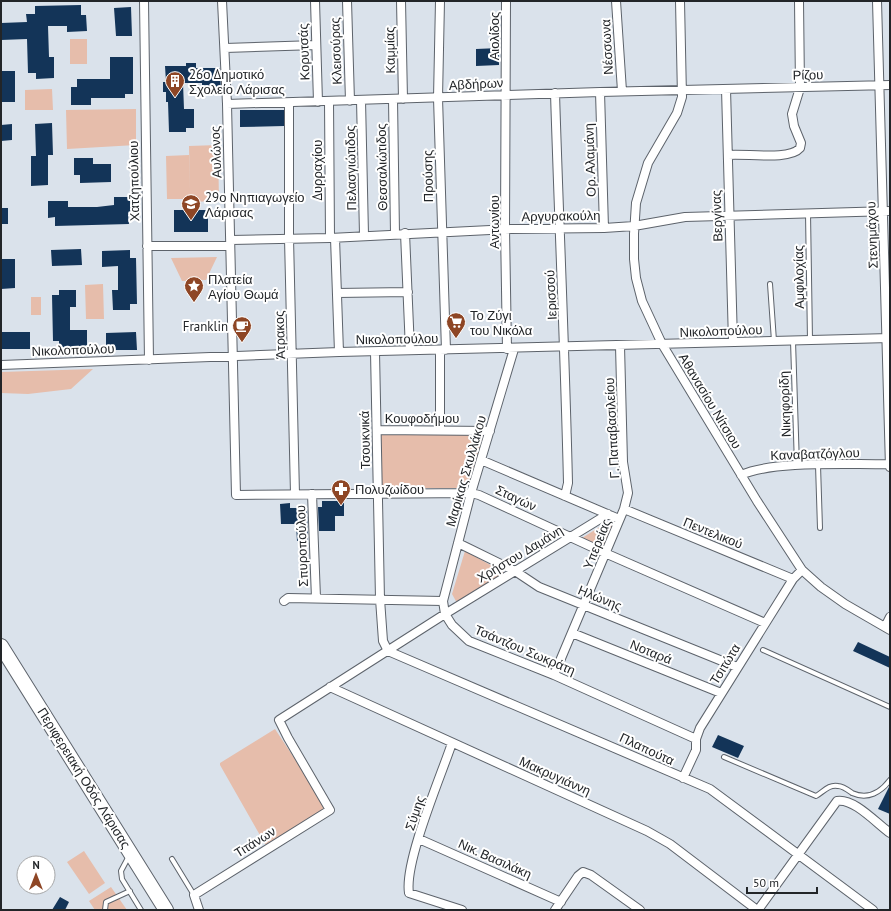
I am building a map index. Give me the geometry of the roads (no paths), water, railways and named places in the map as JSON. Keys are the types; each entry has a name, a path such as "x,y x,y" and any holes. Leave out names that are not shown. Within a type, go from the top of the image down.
{"highway":[{"name":"Περιφερειακή Οδός Λάρισας","path":"1,646 166,910"}],"street":[{"name":"Χατζηπούλιου","path":"144,1 149,360"},
{"name":"Αυλώνος","path":"222,1 225,48 231,243 232,356 236,495"},
{"name":"Κορυτσάς","path":"315,1 318,102"},
{"name":"Κλεισούρας","path":"347,1 350,101"},
{"name":"Καμμίας","path":"401,1 403,99"},
{"name":"Προύσης","path":"440,1 438,98 442,232 443,350 440,430"},
{"name":"Αιολίδος","path":"506,1 506,95"},
{"name":"Νέσσωνα","path":"616,1 622,91"},
{"name":"Αθανασίου Νίτσιου","path":"680,1 682,97 677,113 648,163 637,197 634,226 636,278 647,313 662,344 741,475 802,570"},
{"path":"728,156 750,154 774,157 799,149 800,141 794,126 792,114 800,88 799,1"},
{"name":"Στενημάχου","path":"877,1 886,211 890,467"},
{"path":"225,48 316,45"},
{"name":"Ρίζου","path":"726,89 890,85"},
{"name":"Αβδήρων","path":"227,104 726,89"},
{"name":"Βεργίνας","path":"726,89 733,342"},
{"name":"Ορ. Αλαμάνη","path":"600,92 604,228"},
{"name":"Ιερισσού","path":"555,93 559,228 565,347 568,483 565,496"},
{"name":"Αντωνίου","path":"506,95 505,229 511,348"},
{"name":"Θεσσαλιώτιδος","path":"393,99 395,234"},
{"name":"Πελασγιώτιδος","path":"361,100 364,235"},
{"name":"Δυρραχίου","path":"329,101 333,238 339,352"},
{"name":"Άτρακος","path":"288,102 289,238 293,354 295,494"},
{"name":"Αργυρακούλη","path":"147,246 231,243 289,238 333,238 364,235 505,229 604,228 634,226 680,218 886,211"},
{"path":"406,233 410,350"},
{"path":"337,293 408,292"},
{"name":"Νικολοπούλου","path":"1,365 339,352 888,338"},
{"name":"Γ. Παπαβασιλείου","path":"620,346 623,462 628,492 624,509"},
{"name":"Μαρίκας Σκυλλάκου","path":"443,601 511,348"},
{"name":"Τσουκνικά","path":"375,352 380,599 383,641 388,651"},
{"name":"Κουφοδήμου","path":"377,430 490,430"},
{"path":"481,460 619,519"},
{"name":"Καναβατζόγλου","path":"741,475 754,469 818,465 890,464"},
{"name":"Σταγών","path":"236,495 379,493 479,494 605,553 765,623"},
{"name":"Σπυροπούλου","path":"312,494 316,598"},
{"name":"Υπερείας","path":"554,675 624,509"},
{"name":"Πεντελικού","path":"624,509 793,579"},
{"name":"Χρήστου Δαμάνη","path":"330,810 279,720 445,614 608,514"},
{"name":"Ηλώνης","path":"458,543 515,571 539,587 585,604 737,667"},
{"path":"802,570 834,597 888,628 890,617"},
{"name":"Τσιτώτα","path":"683,778 696,750 696,739 700,728 793,579 802,570"},
{"path":"284,601 288,598 316,598 443,601"},
{"name":"Τσάντζου Σωκράτη","path":"443,601 445,614 459,633 469,640 554,675 696,739"},
{"name":"Νοταρά","path":"572,633 721,693"},
{"name":"Πλαπούτα","path":"388,651 624,751 713,792 873,910"},
{"name":"Μακρυγιάννη","path":"330,687 647,831 670,844 757,910"},
{"name":"Σύμης","path":"452,743 408,874 409,893 462,910"},
{"path":"757,910 836,801 842,800 851,802 890,833"},
{"name":"Τιτάνων","path":"194,895 330,810"},
{"name":"Νικ. Βασιλάκη","path":"419,839 561,902"},
{"path":"556,910 578,876 583,872 591,875 640,910"},
{"path":"194,895 200,910"}],"lane":[{"name":"Αμφιλοχίας","path":"808,213 810,340"},
{"path":"770,284 774,341"},
{"name":"Νικηφορίδη","path":"793,341 796,466"},
{"path":"818,465 820,528"},
{"path":"763,650 890,707"},
{"path":"724,757 816,796 829,786 838,785 853,793 873,795 890,780"},
{"path":"131,852 121,874 122,879 142,910"},
{"path":"172,859 194,895"},
{"path":"105,910 106,902 130,891"}],"place":[{"name":"26ο Δημοτικό Σχολείο Λάρισας","path":"175,98"},
{"name":"29ο Νηπιαγωγείο Λάρισας","path":"191,221"},
{"name":"Πλατεία Αγίου Θωμά","path":"194,303"},
{"name":"Το Ζύγι του Νικόλα","path":"456,339"},
{"name":"Franklin","path":"242,343"},
{"name":"Πολυζωίδου","path":"341,506"}]}
